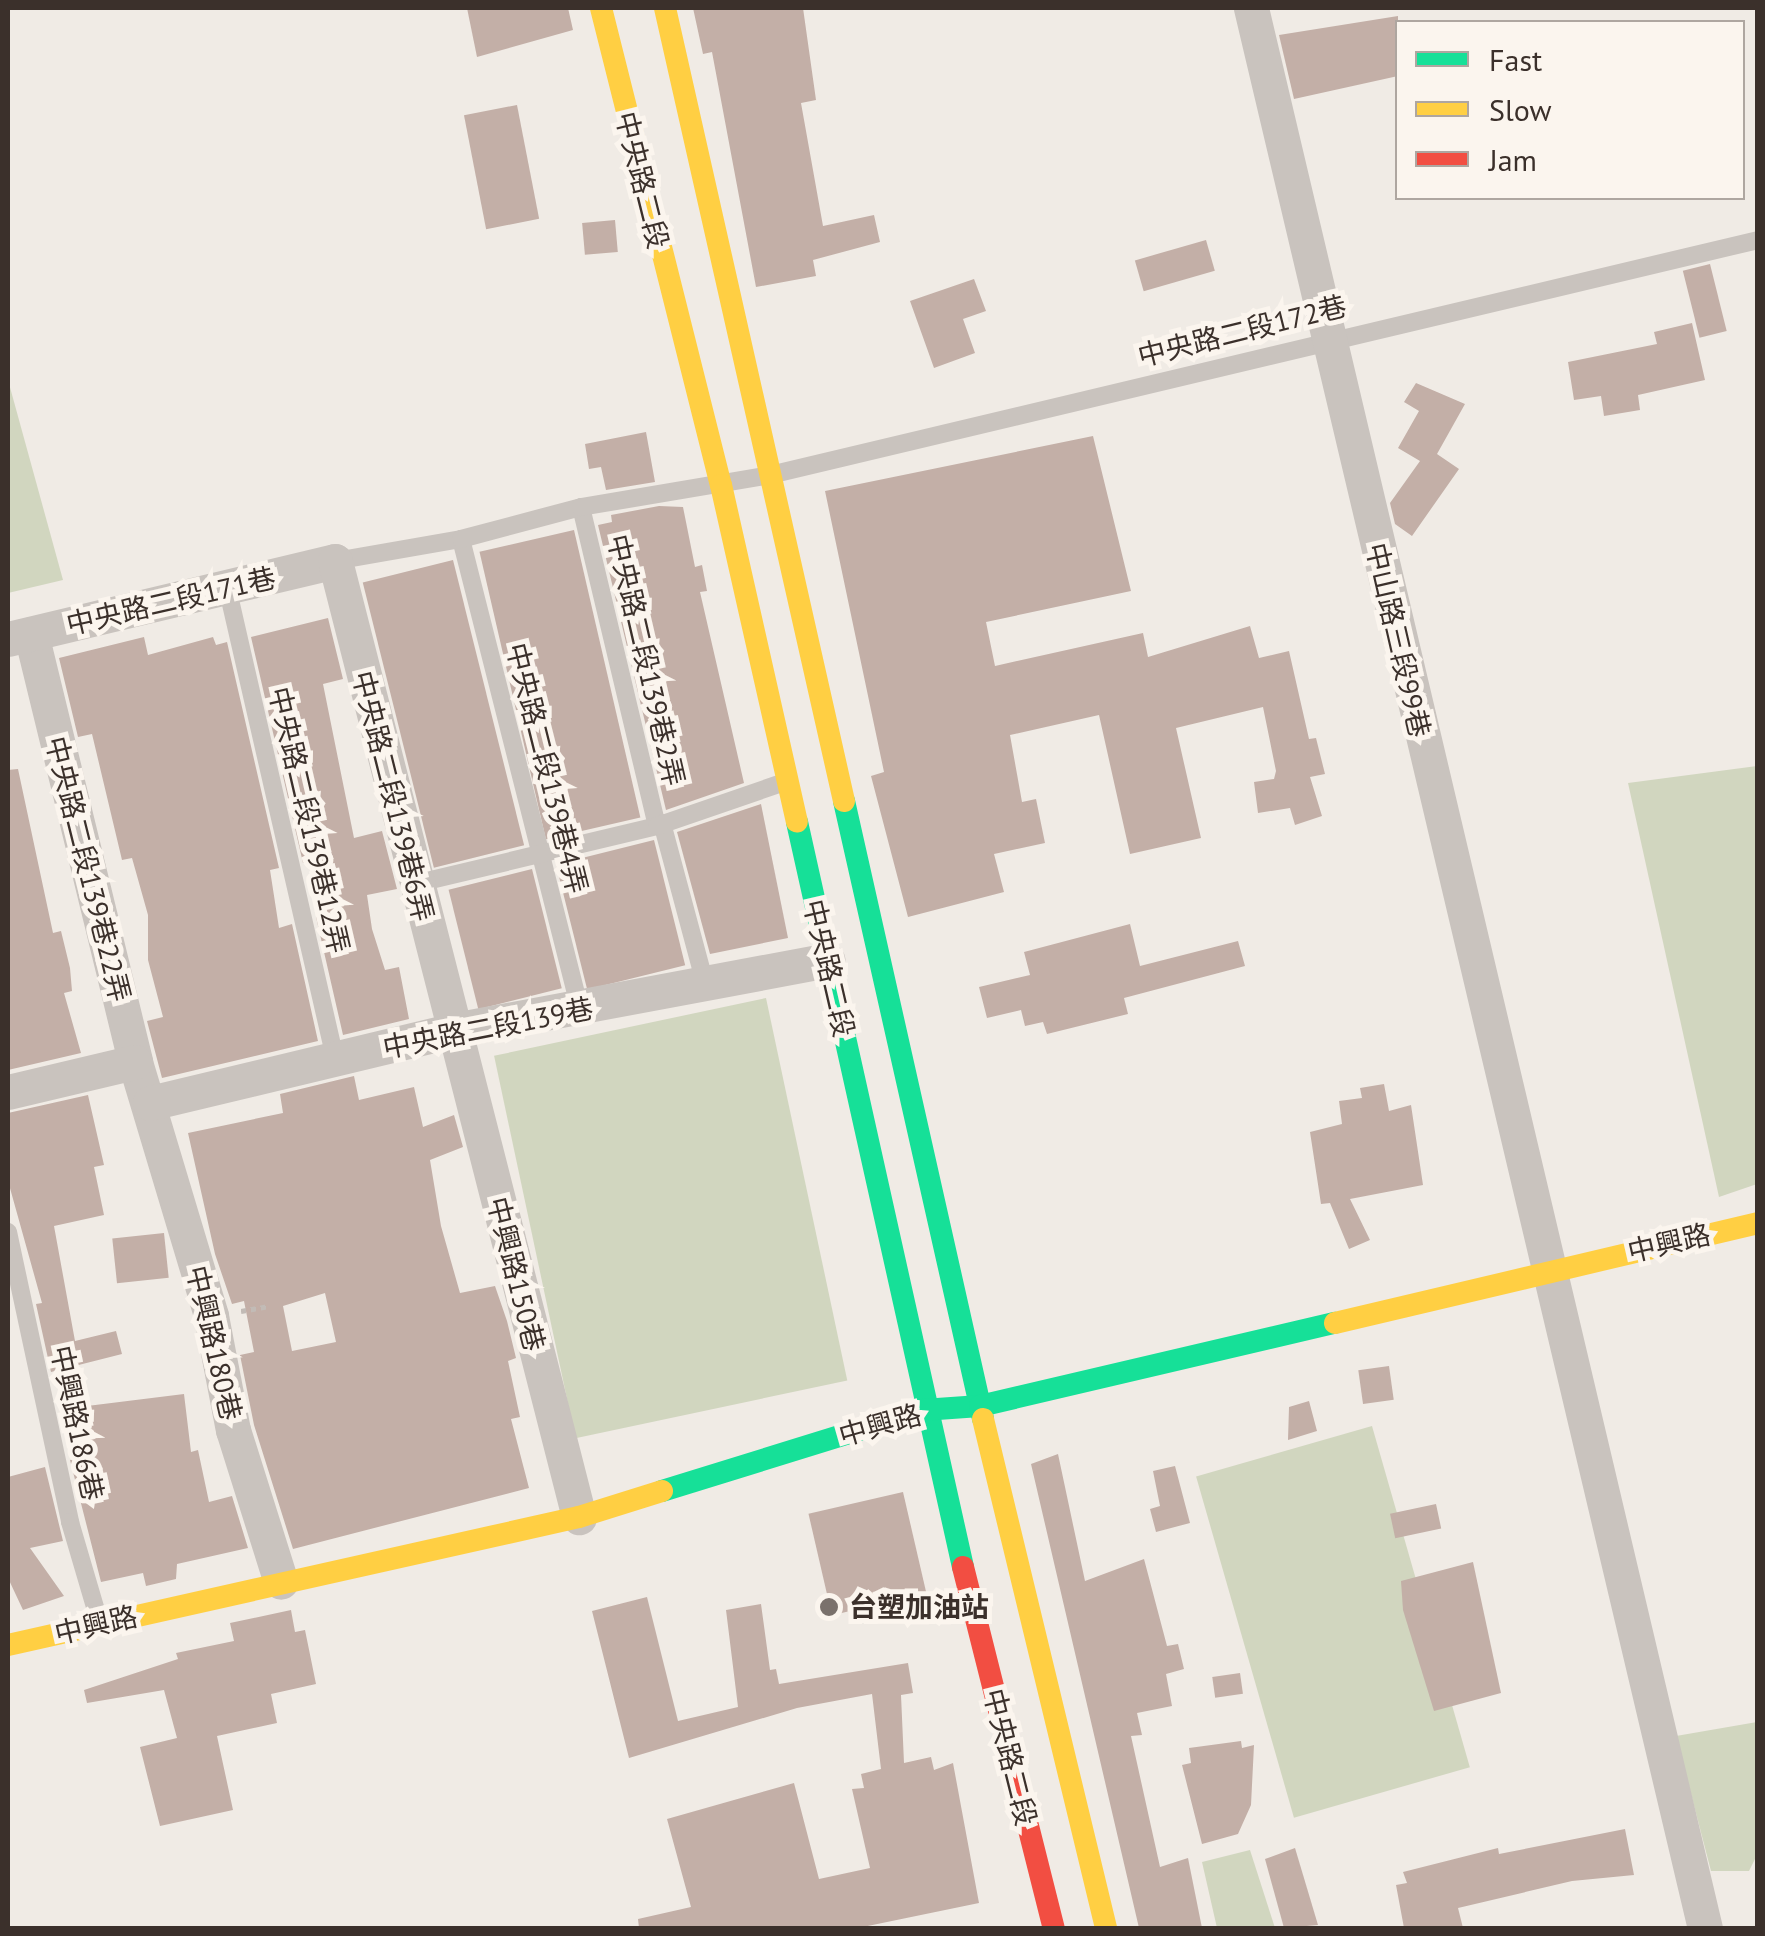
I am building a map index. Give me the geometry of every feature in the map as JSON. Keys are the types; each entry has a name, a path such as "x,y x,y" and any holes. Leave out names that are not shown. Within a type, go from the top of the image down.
{"street":[{"name":"中央路二段","path":"601,8 721,485 911,1328 922,1410 1054,1928"},
{"name":"中央路二段","path":"665,8 980,1406 1106,1928"},
{"name":"中山路三段99巷","path":"1251,8 1546,1271 1705,1928"},
{"name":"中央路二段171巷","path":"19,637 111,611 228,591 335,561"},
{"name":"中央路二段139巷6弄","path":"335,561 454,1030"},
{"name":"中央路二段139巷22弄","path":"19,637 135,1062 150,1104"},
{"name":"中央路二段139巷","path":"150,1104 454,1030 580,1011 704,980 827,960"},
{"name":"中興路150巷","path":"454,1030 578,1517"},
{"path":"8,1092 135,1062"},
{"name":"中興路180巷","path":"150,1104 212,1316 232,1430 281,1582"},
{"name":"中興路","path":"16,1644 578,1517 922,1410 980,1406 1758,1223"}],"lane":[{"name":"中央路二段172巷","path":"335,561 461,539 582,507 770,475 1326,338 1758,240"},
{"name":"中央路二段139巷2弄","path":"582,507 660,824 704,980"},
{"name":"中央路二段139巷4弄","path":"461,539 580,1011"},
{"name":"中央路二段139巷12弄","path":"228,591 336,1061"},
{"path":"414,884 540,850 660,824 788,781"},
{"name":"中興路186巷","path":"8,1232 70,1522 100,1624"},
{"path":"8,1624 16,1644"}],"green space":[{"path":"8,380 63,580 8,593"},
{"path":"1757,766 1757,1184 1719,1197 1628,783"},
{"path":"766,998 847,1380 575,1438 494,1056"},
{"path":"1372,1426 1470,1767 1294,1818 1196,1476"},
{"path":"1757,1722 1757,1855 1749,1871 1711,1871 1676,1736"},
{"path":"1250,1850 1275,1928 1217,1928 1202,1862"}],"building":[{"path":"467,8 568,8 573,30 477,57"},
{"path":"693,8 803,8 816,100 801,103 823,226 874,215 880,242 813,260 816,276 756,287 712,52 703,54"},
{"path":"1398,16 1395,77 1294,99 1279,35"},
{"path":"517,105 539,219 486,229 464,115"},
{"path":"615,220 618,252 585,255 582,223"},
{"path":"1206,240 1215,271 1144,291 1135,260"},
{"path":"1710,264 1727,331 1700,338 1683,271"},
{"path":"974,279 986,311 963,319 975,353 934,368 910,301"},
{"path":"1692,323 1705,380 1638,395 1640,410 1604,416 1601,396 1574,400 1568,362 1657,344 1654,332"},
{"path":"1416,383 1465,404 1437,454 1459,469 1412,536 1395,524 1390,503 1420,461 1398,448 1419,411 1404,402"},
{"path":"646,432 655,482 606,490 601,467 589,469 585,444"},
{"path":"1093,436 1131,591 986,622 995,666 1143,633 1148,657 1250,626 1259,658 1289,651 1309,739 1316,738 1325,774 1310,777 1322,816 1295,825 1290,808 1258,813 1254,782 1274,779 1276,771 1263,707 1176,728 1201,838 1130,854 1099,715 1010,735 1022,802 1036,799 1045,843 994,854 1004,892 908,917 871,776 884,772 825,491"},
{"path":"659,506 683,507 695,567 702,565 707,591 700,592 744,783 666,810 598,525 612,522 611,515"},
{"path":"574,530 640,817 546,839 479,552"},
{"path":"453,560 524,845 434,868 363,582"},
{"path":"328,618 343,679 323,684 354,838 382,831 397,889 367,895 372,929 385,970 399,967 409,1019 343,1035 316,917 324,914 311,862 303,863 251,637"},
{"path":"144,637 148,655 213,637 216,645 227,642 279,868 270,870 279,928 292,924 318,1041 162,1078 147,1021 163,1017 148,960 148,915 132,858 122,860 92,734 78,737 59,658"},
{"path":"18,769 53,933 61,931 70,968 72,991 64,993 81,1053 8,1070 8,770"},
{"path":"761,804 788,938 710,954 677,832"},
{"path":"654,840 685,965 587,990 556,864"},
{"path":"532,869 562,988 478,1009 449,890"},
{"path":"1130,924 1140,966 1238,941 1245,966 1124,998 1128,1014 1047,1034 1043,1022 1025,1026 1021,1010 987,1018 979,987 1030,975 1024,952"},
{"path":"354,1076 359,1100 414,1087 423,1127 454,1115 463,1147 430,1160 441,1226 460,1293 495,1286 507,1321 516,1358 508,1361 520,1417 511,1419 529,1488 293,1549 254,1425 240,1355 254,1352 244,1301 232,1304 215,1254 188,1133 283,1113 280,1094","holes":["325,1293 336,1342 292,1351 283,1306"]},
{"path":"1384,1084 1389,1111 1411,1105 1423,1185 1350,1199 1370,1240 1349,1249 1330,1203 1321,1204 1310,1132 1342,1124 1339,1101 1362,1098 1360,1088"},
{"path":"88,1095 104,1165 94,1167 104,1215 54,1226 75,1341 116,1331 122,1354 51,1372 36,1304 42,1303 8,1181 8,1113"},
{"path":"164,1233 169,1278 117,1283 112,1238"},
{"path":"1389,1366 1394,1400 1363,1404 1358,1370"},
{"path":"184,1394 191,1452 198,1450 209,1502 232,1496 248,1548 177,1564 176,1579 146,1586 143,1573 101,1582 70,1460 80,1458 71,1408"},
{"path":"1309,1401 1317,1431 1288,1440 1289,1407"},
{"path":"1058,1454 1085,1581 1144,1559 1167,1646 1178,1644 1184,1669 1166,1674 1172,1706 1137,1713 1142,1735 1131,1736 1160,1867 1188,1858 1202,1928 1139,1928 1031,1464"},
{"path":"1175,1466 1190,1523 1156,1532 1150,1509 1160,1506 1153,1471"},
{"path":"45,1467 63,1541 30,1548 64,1596 23,1610 8,1578 8,1477"},
{"path":"903,1492 926,1593 832,1615 808,1514"},
{"path":"1436,1504 1441,1528 1395,1538 1390,1514"},
{"path":"1473,1562 1501,1693 1434,1711 1403,1610 1401,1581"},
{"path":"647,1597 678,1721 738,1707 726,1610 761,1604 770,1670 776,1669 779,1684 908,1663 913,1693 901,1695 904,1763 931,1757 934,1770 953,1763 979,1903 858,1928 639,1928 638,1919 691,1907 667,1819 794,1783 819,1879 870,1868 852,1789 864,1788 861,1774 881,1769 872,1694 797,1708 629,1758 592,1611"},
{"path":"291,1610 295,1632 305,1630 316,1684 271,1694 277,1723 217,1736 233,1810 160,1826 140,1747 177,1738 164,1690 87,1703 84,1690 178,1659 176,1653 234,1641 230,1623"},
{"path":"1240,1673 1243,1694 1215,1698 1212,1677"},
{"path":"1241,1741 1242,1748 1254,1745 1251,1805 1238,1834 1202,1844 1182,1765 1191,1763 1189,1748"},
{"path":"1625,1829 1634,1875 1572,1881 1458,1908 1463,1928 1404,1928 1396,1885 1407,1883 1403,1872 1498,1848 1499,1854"},
{"path":"1295,1848 1318,1925 1284,1928 1265,1859"}],"traffic: fast":[{"path":"844,801 983,1419"},
{"path":"797,822 963,1567"},
{"path":"662,1491 923,1410 980,1406 1335,1323"}],"traffic: slow":[{"path":"601,8 721,485 797,822"},
{"path":"665,8 844,801"},
{"path":"1335,1323 1758,1223"},
{"path":"983,1419 1106,1928"},
{"path":"8,1645 579,1517 662,1491"}],"traffic: jam":[{"path":"963,1567 1054,1928"}],"place":[{"name":"台塑加油站","path":"829,1607"}]}
